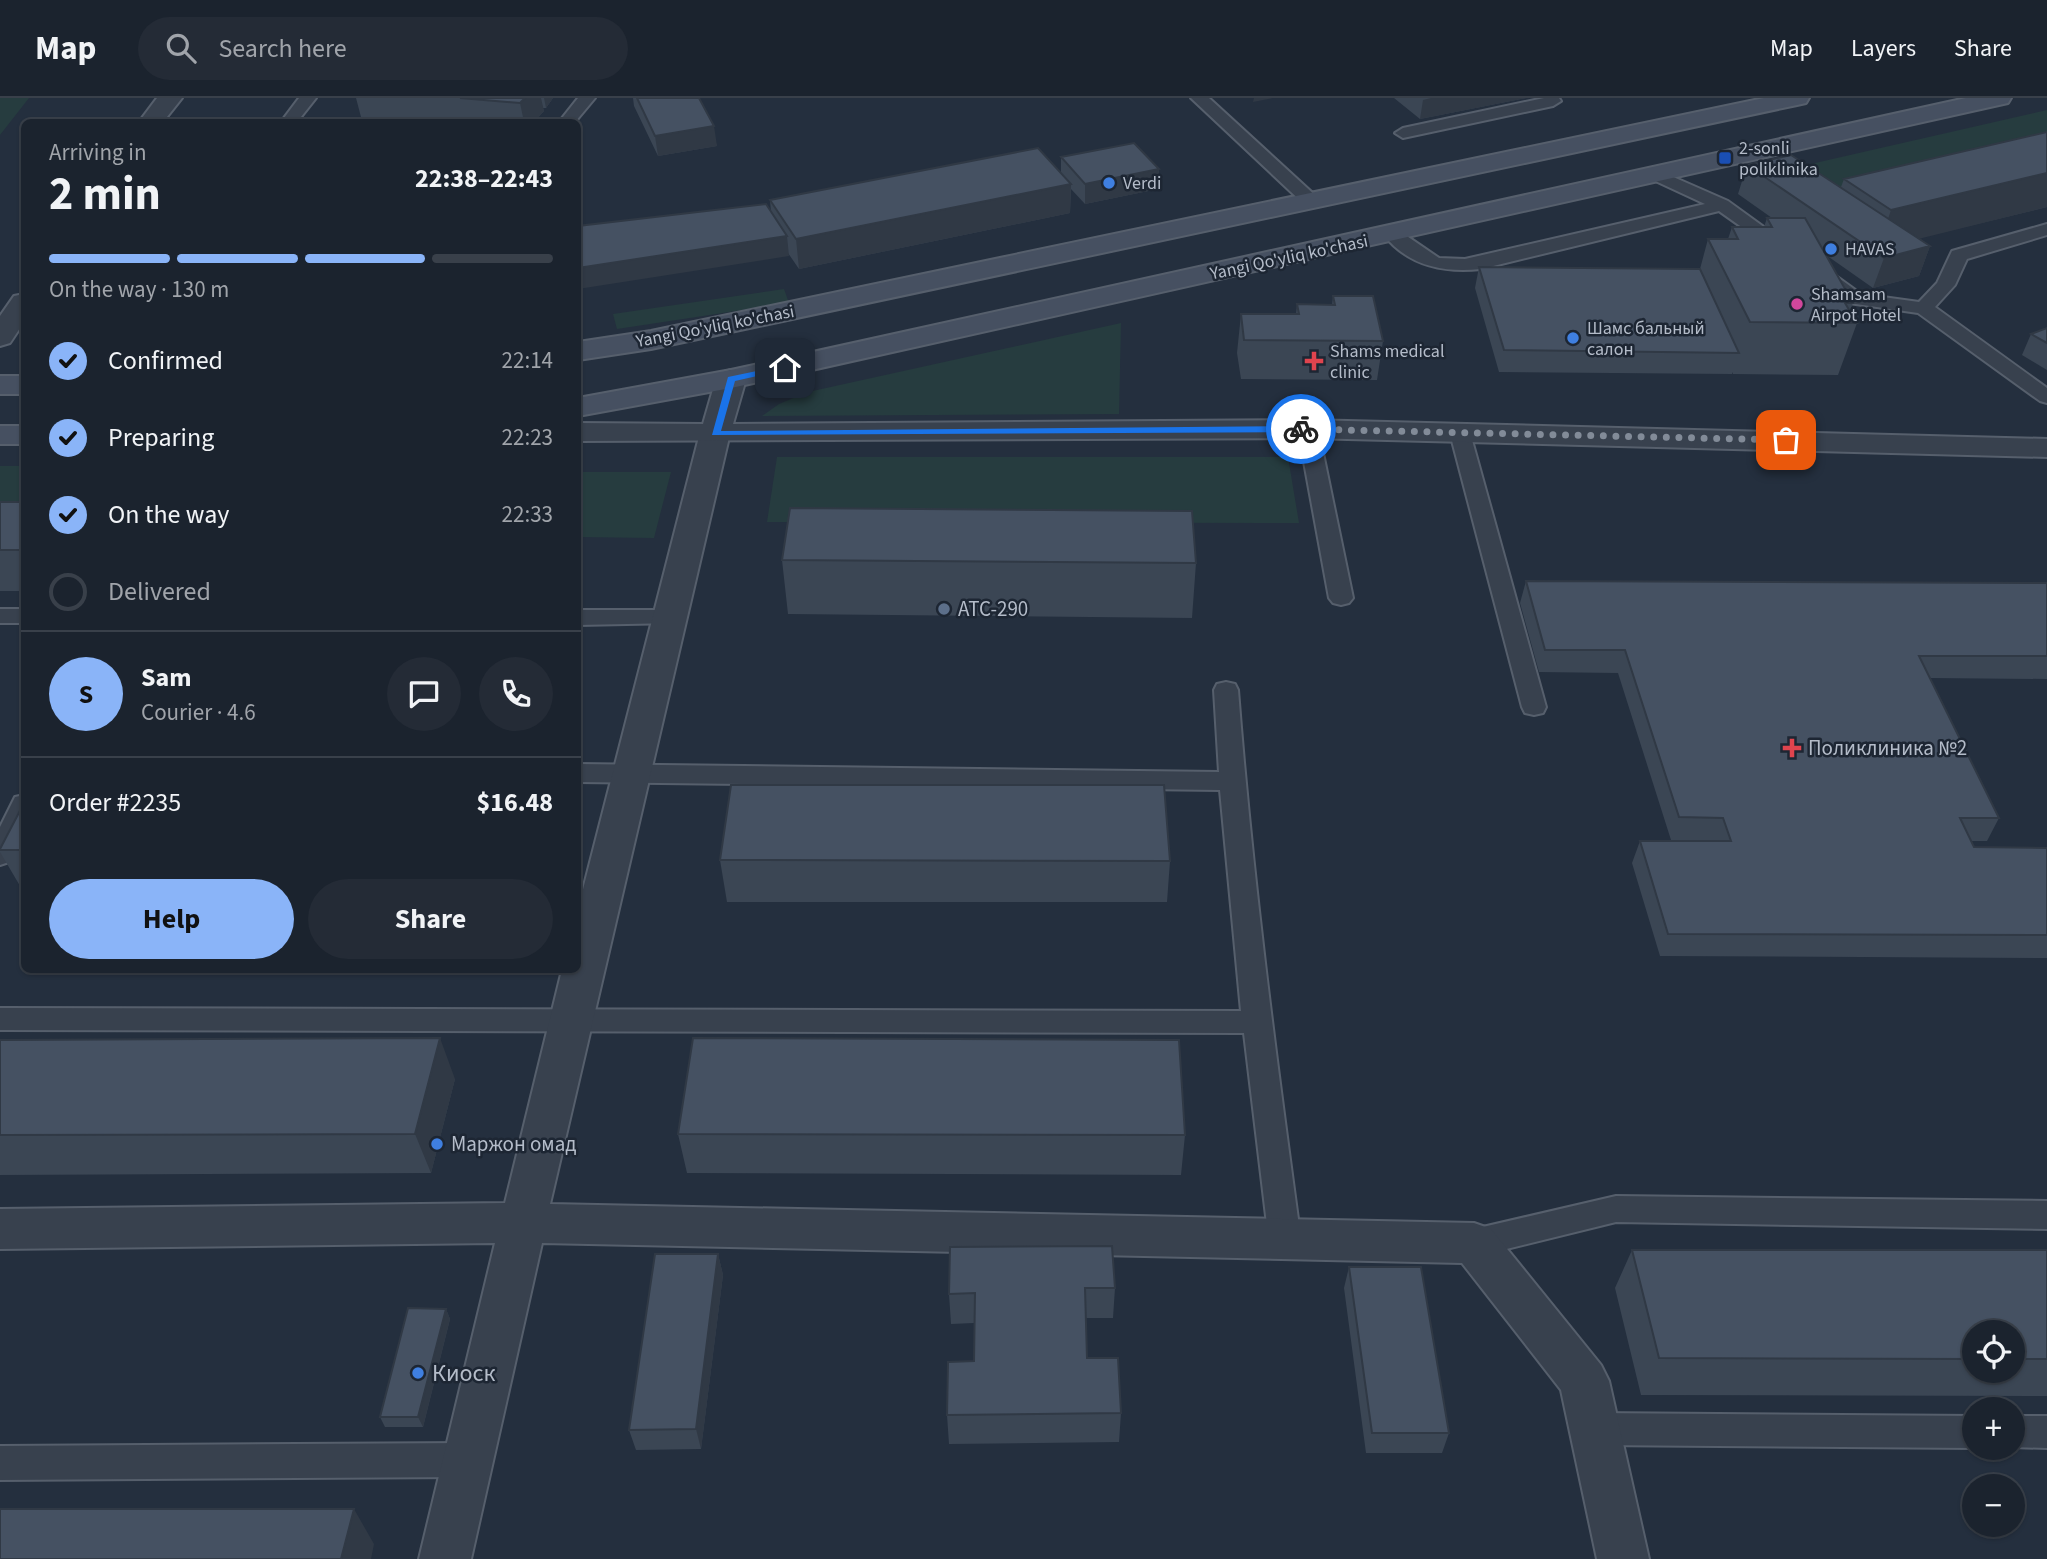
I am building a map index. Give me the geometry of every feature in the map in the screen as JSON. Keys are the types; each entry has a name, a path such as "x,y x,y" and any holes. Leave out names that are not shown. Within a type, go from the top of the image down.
{"main road":[{"name":"Yangi Qo'yliq ko'chasi","path":"581,351 651,340 1022,263 1797,98"},
{"name":"Yangi Qo'yliq ko'chasi","path":"581,406 731,379 1999,98"},
{"path":"1022,263 1073,263 1093,276 1092,287 1079,298 1054,308"},
{"path":"0,385 21,385"},
{"path":"0,435 21,435"}],"street":[{"path":"153,119 170,98"},
{"path":"0,337 21,306"},
{"path":"445,1559 522,1223 667,618 731,379"},
{"path":"581,432 1308,429 2047,448"},
{"path":"0,1229 522,1223 1474,1243 1584,1381 1623,1559"}],"lane":[{"path":"291,119 308,98"},
{"path":"570,119 587,98"},
{"path":"1199,98 1312,202"},
{"path":"1403,133 1553,101"},
{"path":"1655,174 1722,205 1856,299 1924,308 2047,397"},
{"path":"1392,234 1426,262 1448,268 1481,263 1722,205"},
{"path":"1924,308 1946,285 1959,255 2047,229"},
{"path":"1308,429 1341,598"},
{"path":"1460,433 1534,706"},
{"path":"0,616 21,616"},
{"path":"581,618 667,618"},
{"path":"1226,690 1232,781 1257,1022 1285,1241"},
{"path":"581,773 1232,781"},
{"path":"0,855 21,810"},
{"path":"0,1019 1257,1022"},
{"path":"1474,1243 1616,1209 2047,1215"},
{"path":"1594,1429 1962,1432"},
{"path":"2025,1432 2047,1432"},
{"path":"0,1463 467,1460"}],"green space":[{"path":"0,98 29,98 0,135"},
{"path":"2047,110 2047,160 1837,210 1780,171"},
{"path":"784,289 789,303 617,329 613,314"},
{"path":"1121,323 1119,414 762,416 779,404 808,392"},
{"path":"777,457 1288,457 1299,523 767,522"},
{"path":"0,466 21,466 21,531 0,531"},
{"path":"581,472 671,472 654,538 581,537"}],"building":[{"path":"460,98 525,98 520,103"},
{"path":"637,98 699,98 714,126 655,136"},
{"path":"2047,132 2047,173 1891,210 1844,179"},
{"path":"1134,143 1159,169 1085,184 1061,157"},
{"path":"1038,148 1071,184 796,239 770,200"},
{"path":"1791,155 1930,246 1884,258 1747,165"},
{"path":"766,204 787,236 581,268 581,226"},
{"path":"1767,218 1805,218 1853,303 1845,303 1857,323 1750,322 1708,239 1738,239 1732,227 1772,227"},
{"path":"1479,267 1700,269 1739,353 1504,350"},
{"path":"1333,296 1373,296 1383,341 1244,340 1241,314 1299,314 1297,304 1335,305"},
{"path":"2047,328 2047,343 2031,334"},
{"path":"0,502 21,502 21,550 0,550"},
{"path":"790,508 1192,511 1196,563 782,560"},
{"name":"Поликлиника №2","path":"1526,581 2047,583 2047,656 1919,656 1999,818 1960,818 1974,847 2047,848 2047,935 1668,934 1640,841 1731,841 1723,818 1679,817 1625,650 1545,650"},
{"path":"731,785 1164,785 1170,861 720,860"},
{"path":"21,809 21,850 0,849"},
{"path":"440,1038 415,1134 0,1135 0,1040"},
{"path":"693,1038 1179,1040 1185,1135 678,1134"},
{"path":"1112,1246 1115,1288 1085,1288 1087,1358 1118,1358 1121,1413 947,1415 948,1362 974,1361 975,1293 949,1294 950,1247"},
{"path":"1632,1250 2047,1250 2047,1359 2025,1359 2025,1320 1962,1320 1962,1359 1659,1358"},
{"path":"655,1254 718,1254 696,1429 629,1430"},
{"path":"1349,1267 1421,1267 1449,1433 1372,1433"},
{"name":"Киоск","path":"408,1308 446,1309 418,1417 380,1417"},
{"path":"0,1509 354,1509 341,1559 0,1559"}],"way so far":[{"path":"1301,429 1786,440"}],"place":[{"name":"2-sonli poliklinika","path":"1725,158"},
{"name":"Verdi","path":"1109,183"},
{"name":"HAVAS","path":"1831,249"},
{"name":"Shamsam Airpot Hotel","path":"1797,304"},
{"name":"Шамс бальный салон","path":"1573,338"},
{"name":"Shams medical clinic","path":"1314,361"},
{"name":"ATC-290","path":"944,609"},
{"name":"Поликлиника №2","path":"1792,748"},
{"name":"Маржон омад","path":"437,1144"},
{"name":"Киоск","path":"418,1373"}],"route":[{"path":"785,368 731,379 715,433 1301,429"}]}
